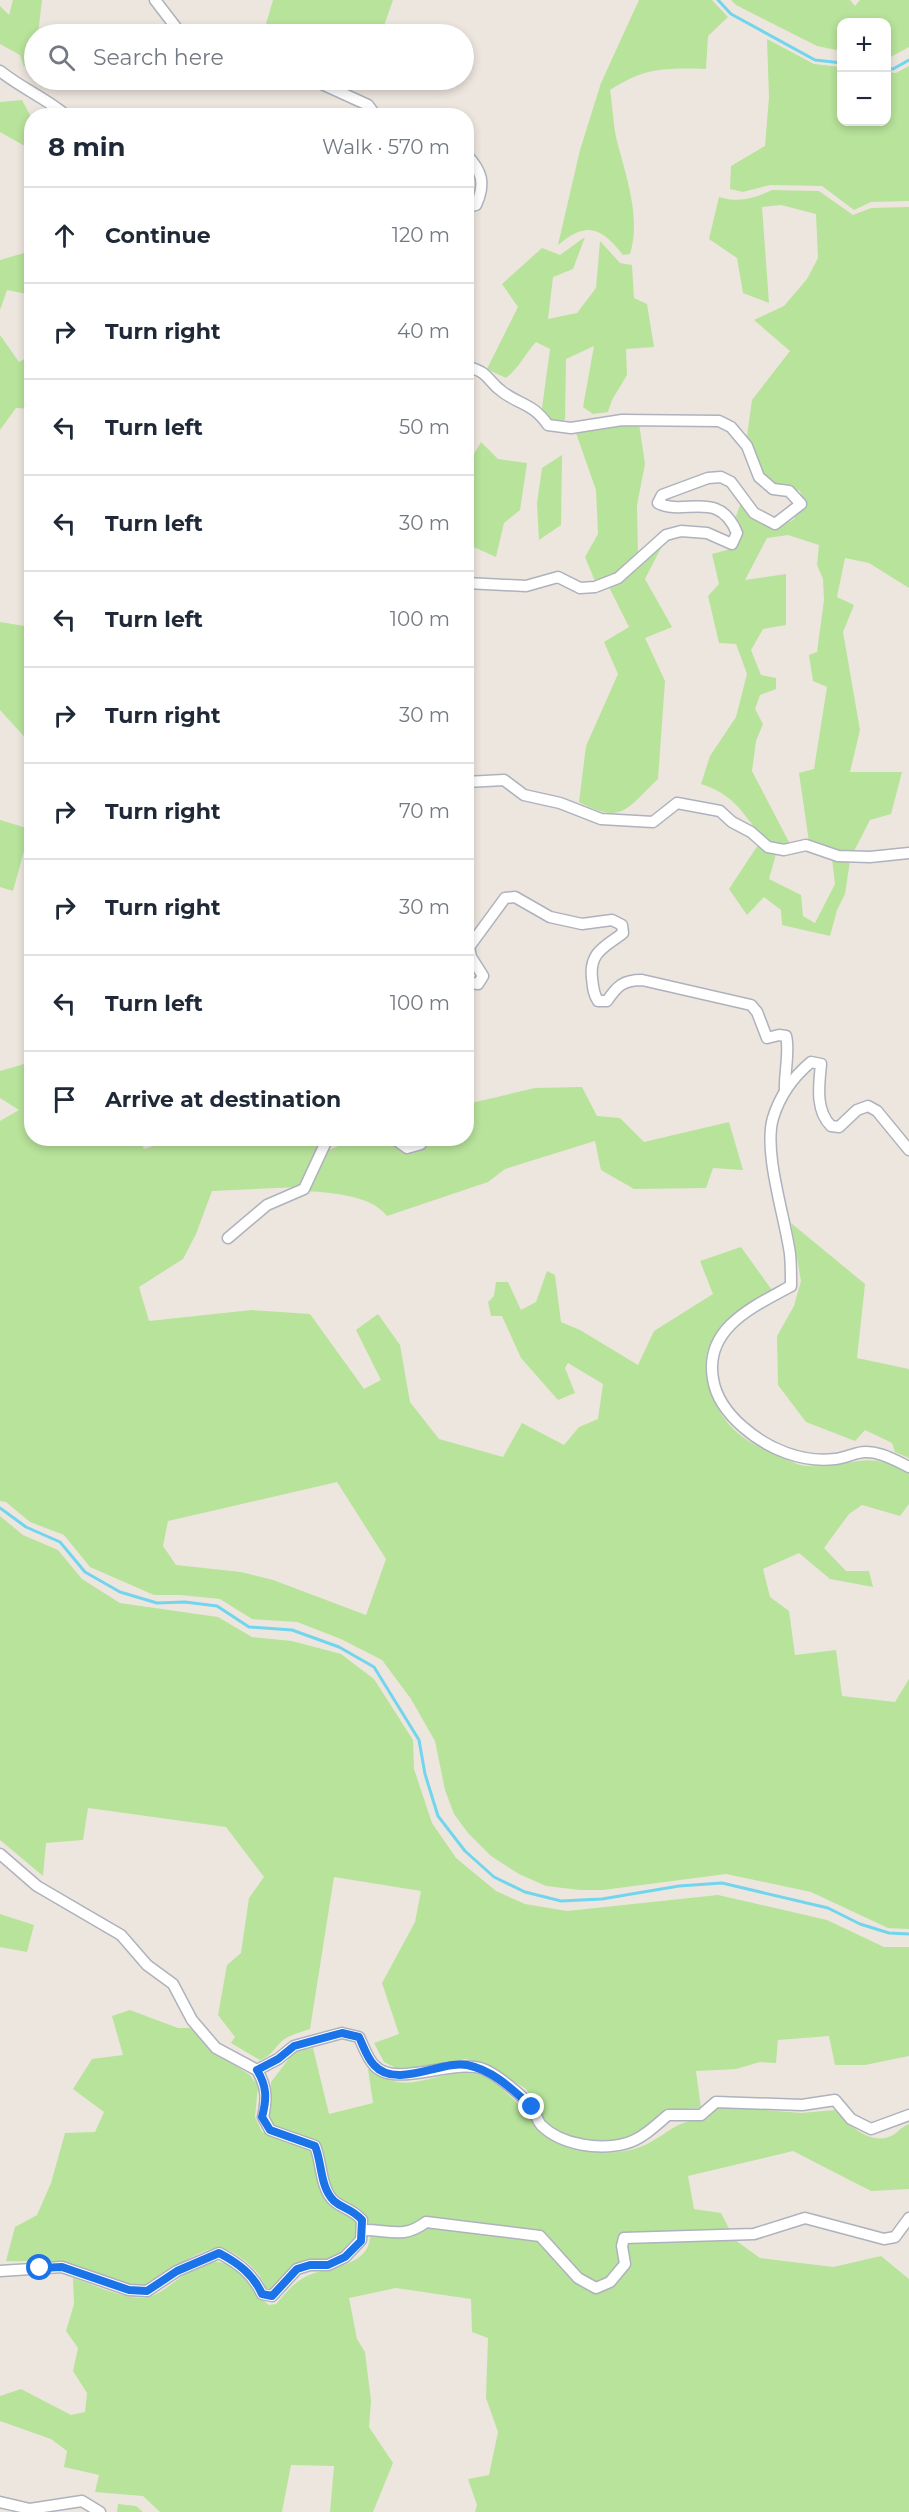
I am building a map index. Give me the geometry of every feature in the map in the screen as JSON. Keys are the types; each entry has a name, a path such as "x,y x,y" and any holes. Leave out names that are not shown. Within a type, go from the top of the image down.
{"street":[{"path":"155,0 173,24"},
{"path":"0,72 24,89"},
{"path":"26,90 57,108"},
{"path":"336,90 370,108"},
{"path":"474,163 483,179 482,192 474,205"},
{"path":"474,369 484,372 503,393 538,411 548,425 571,428 622,420 719,421 731,427 747,446 759,477 773,489 789,490 801,504 775,524 754,513 731,482 721,477 708,478 662,495 658,503 665,507 703,505 713,508 733,523 737,533 732,544 707,533 681,531 666,535 618,578 595,587 580,588 558,577 526,586 474,583"},
{"path":"474,782 504,780 524,795 560,803 601,819 653,822 677,803 709,807 720,811 732,822 751,832 768,848 784,850 806,845 838,856 870,857 909,853"},
{"path":"474,940 505,898 515,897 550,917 582,924 612,920 622,925 623,933 596,954 590,963 593,994 598,1001 607,1001 615,989 626,980 642,980 751,1005 758,1012 767,1038 786,1036 788,1044 783,1069 785,1091"},
{"path":"474,962 483,976 478,984 474,983"},
{"path":"909,1150 877,1111 868,1106 856,1110 839,1127 831,1126 825,1120 820,1104 821,1065 811,1062 797,1074 785,1091 773,1118 770,1139 790,1255 791,1286 755,1306 719,1336 710,1362 715,1391 732,1417 760,1442 798,1457 835,1459 861,1452 887,1455 909,1467"},
{"path":"228,1238 267,1204 304,1189 324,1146"},
{"path":"0,1854 37,1886 121,1935 147,1965 173,1984 192,2020 216,2048 257,2070 265,2083 266,2102 262,2117 270,2130 315,2146 323,2180 334,2201 352,2209 362,2220 361,2241 345,2257 328,2265 310,2265 297,2269 272,2296 262,2294 255,2280 235,2261 219,2253 177,2271 147,2291 129,2290 62,2267 0,2271"},
{"path":"257,2070 278,2059 294,2046 342,2033 359,2037 374,2066 393,2075 422,2073 464,2064 485,2070 532,2107 539,2123 555,2136 577,2143 600,2146 628,2143 668,2115 701,2115 716,2102 802,2105 835,2100 851,2119 871,2129 909,2115"},
{"path":"362,2230 382,2229 396,2235 417,2229 426,2222 540,2236 578,2278 596,2288 610,2282 625,2264 622,2246 624,2238 754,2234 805,2218 884,2239 895,2237 909,2218"},
{"path":"0,2502 30,2509 82,2500 100,2512"}],"green space":[{"path":"13,0 42,0 39,24 24,24 24,67 20,55 0,44 0,6 9,15"},
{"path":"273,0 393,0 385,24 266,24"},
{"path":"639,0 712,0 728,17 708,36 706,69 656,70 623,82 610,90 615,132 632,200 634,227 630,254 623,255 608,238 593,230 577,232 558,245 580,150 601,83"},
{"path":"731,0 850,0 855,6 860,0 909,0 909,47 891,57 891,18 837,18 837,50 817,46 736,5"},
{"path":"767,39 814,64 837,67 837,126 891,126 891,72 896,73 909,66 909,201 871,202 854,210 822,186 770,185 743,192 730,189 731,166 765,146 769,97"},
{"path":"22,100 26,108 24,108 24,146 0,132 0,102"},
{"path":"772,190 819,191 853,215 871,208 909,207 909,588 869,563 845,558 837,597 854,605 843,632 860,730 850,772 902,772 891,814 870,820 853,853 838,852 809,842 799,773 814,769 827,687 813,681 809,655 817,652 824,600 823,579 817,565 819,545 788,535 767,538 745,580 786,574 786,625 763,629 751,650 761,675 776,678 776,689 760,695 755,709 763,724 756,741 752,771 790,844 770,844 725,795 701,784 710,756 736,717 747,674 736,644 719,643 708,596 719,584 712,554 734,548 741,533 736,516 742,500 776,528 793,520 805,504 800,491 774,483 764,475 747,436 752,400 790,351 754,320 784,306 807,279 818,258 816,214 781,205 762,207 769,303 743,293 737,258 709,239 719,197 733,200 746,199"},
{"path":"585,237 573,269 553,277 548,319 577,313 596,288 600,241 620,263 632,265 634,298 647,304 654,347 626,349 627,375 612,400 608,412 593,414 583,407 594,346 566,359 565,419 560,423 550,419 542,408 550,349 536,342 506,378 487,369 518,307 502,284 542,248 560,255"},
{"path":"24,253 24,294 7,290 0,310 0,260"},
{"path":"0,335 19,362 24,359 24,409 16,408 0,430"},
{"path":"639,423 645,464 637,505 638,555 618,574 595,581 585,557 598,534 596,490 576,433 599,425"},
{"path":"481,442 498,459 527,463 520,510 504,523 496,557 474,547 474,454"},
{"path":"562,455 561,525 539,540 537,503 542,468"},
{"path":"662,546 645,579 672,627 645,638 665,681 658,779 631,806 615,813 605,812 579,802 586,746 618,674 604,642 629,627 609,587 623,580"},
{"path":"0,622 24,626 24,736 0,710"},
{"path":"0,820 24,827 24,851 13,891 0,887"},
{"path":"758,845 776,854 769,879 801,895 803,916 815,923 835,884 832,859 850,861 845,894 837,910 830,936 782,925 781,910 764,897 747,915 729,889"},
{"path":"24,1064 24,1146 142,1146 144,1149 155,1146 316,1146 320,1148 299,1187 212,1191 196,1234 183,1259 139,1287 149,1321 252,1310 310,1314 364,1389 381,1380 356,1330 378,1314 400,1345 410,1402 439,1439 503,1457 522,1423 564,1445 579,1427 598,1419 603,1384 568,1363 565,1368 575,1393 558,1400 521,1358 502,1316 491,1316 488,1302 494,1296 496,1282 508,1282 521,1310 536,1302 547,1271 555,1275 561,1322 580,1330 638,1365 654,1331 713,1294 700,1261 741,1247 774,1293 735,1316 715,1337 708,1349 707,1379 711,1394 724,1419 754,1445 798,1464 824,1466 869,1460 893,1465 909,1473 909,1504 900,1516 862,1505 849,1514 824,1548 846,1571 869,1571 873,1587 830,1579 799,1553 763,1569 770,1597 789,1611 795,1655 836,1650 842,1696 895,1702 909,1679 909,1929 888,1928 811,1892 726,1874 603,1890 580,1890 546,1886 519,1874 491,1856 468,1833 454,1814 445,1790 435,1741 411,1699 382,1660 341,1639 297,1622 252,1619 220,1599 154,1595 90,1567 64,1535 30,1522 6,1502 0,1501 0,1121 19,1110 0,1098 0,1071","holes":["337,1482 386,1559 366,1615 273,1580 241,1572 176,1565 163,1546 168,1521"]},
{"path":"582,1087 597,1116 620,1118 644,1142 729,1122 743,1170 713,1168 706,1188 634,1189 601,1170 595,1141 505,1169 488,1182 387,1216 380,1209 361,1199 308,1191 329,1150 338,1146 400,1146 414,1150 423,1146 474,1146 474,1102 535,1088"},
{"path":"791,1223 865,1284 857,1358 909,1369 909,1458 895,1452 892,1443 865,1430 855,1441 806,1422 778,1385 777,1336 794,1306 801,1281"},
{"path":"0,1516 23,1535 58,1550 82,1579 120,1603 218,1617 252,1637 292,1641 341,1654 374,1679 413,1740 414,1769 432,1823 456,1858 496,1891 525,1904 567,1911 718,1895 827,1920 884,1947 909,1947 909,2056 865,2065 835,2065 829,2036 778,2040 776,2063 760,2062 736,2069 696,2071 701,2108 668,2110 629,2139 599,2143 557,2133 544,2122 526,2089 489,2066 466,2059 422,2067 396,2068 384,2062 374,2043 399,2034 382,1983 415,1922 421,1891 334,1877 310,2029 286,2038 269,2055 260,2060 231,2043 235,2037 218,2015 227,1965 241,1953 249,1898 264,1877 226,1827 88,1808 83,1840 46,1843 43,1876 0,1840"},
{"path":"0,1914 34,1925 27,1952 0,1947"},
{"path":"130,2010 178,2028 190,2028 214,2052 250,2075 258,2086 255,2117 262,2132 312,2150 320,2187 326,2200 358,2223 358,2238 346,2253 331,2262 311,2262 271,2293 250,2266 236,2254 226,2250 204,2251 162,2278 144,2286 124,2285 66,2263 6,2261 15,2227 37,2215 51,2183 65,2133 95,2132 104,2112 73,2089 92,2059 123,2055 112,2016"},
{"path":"313,2048 329,2114 373,2103 368,2069 390,2080 404,2083 471,2073 483,2076 499,2086 525,2111 535,2127 544,2135 568,2147 596,2152 610,2153 637,2148 676,2126 689,2121 707,2119 719,2106 801,2113 835,2110 861,2133 877,2138 893,2135 909,2124 909,2189 871,2191 793,2151 688,2176 694,2209 721,2213 735,2240 760,2258 833,2267 881,2256 909,2279 909,2512 475,2512 477,2505 468,2479 489,2475 498,2432 486,2398 488,2338 472,2332 471,2299 396,2288 349,2298 357,2339 365,2352 371,2401 369,2427 393,2463 373,2512 330,2512 334,2466 291,2465 282,2512 160,2512 143,2496 95,2492 99,2475 64,2467 67,2451 51,2439 0,2421 0,2396 21,2389 71,2415 85,2412 87,2393 73,2371 78,2348 66,2331 74,2304 73,2278 121,2295 140,2298 157,2294 195,2268 215,2262 232,2267 269,2305 276,2304 290,2288 302,2279 353,2261 367,2248 370,2238 369,2223 333,2189 324,2158 272,2126 269,2116 271,2082 294,2052"},
{"path":"118,2504 136,2506 143,2512 117,2512"}],"waterway":[{"path":"718,0 731,14 815,60 837,62"},
{"path":"891,69 909,60"},
{"path":"0,1508 26,1527 60,1542 85,1572 120,1592 157,1603 185,1602 217,1606 249,1627 292,1630 339,1647 374,1667 419,1740 425,1774 438,1816 465,1851 494,1877 525,1892 561,1901 602,1899 679,1886 722,1883 828,1908 860,1924 889,1933 909,1934"}],"route":[{"path":"40,2268 62,2267 129,2290 147,2291 177,2271 219,2253 235,2261 255,2280 262,2294 272,2296 297,2269 310,2265 328,2265 345,2257 361,2241 362,2220 352,2209 334,2201 323,2180 315,2146 270,2130 262,2117 266,2102 265,2083 257,2070 278,2059 294,2046 342,2033 359,2037 374,2066 393,2075 422,2073 464,2064 485,2070 532,2107"}]}
